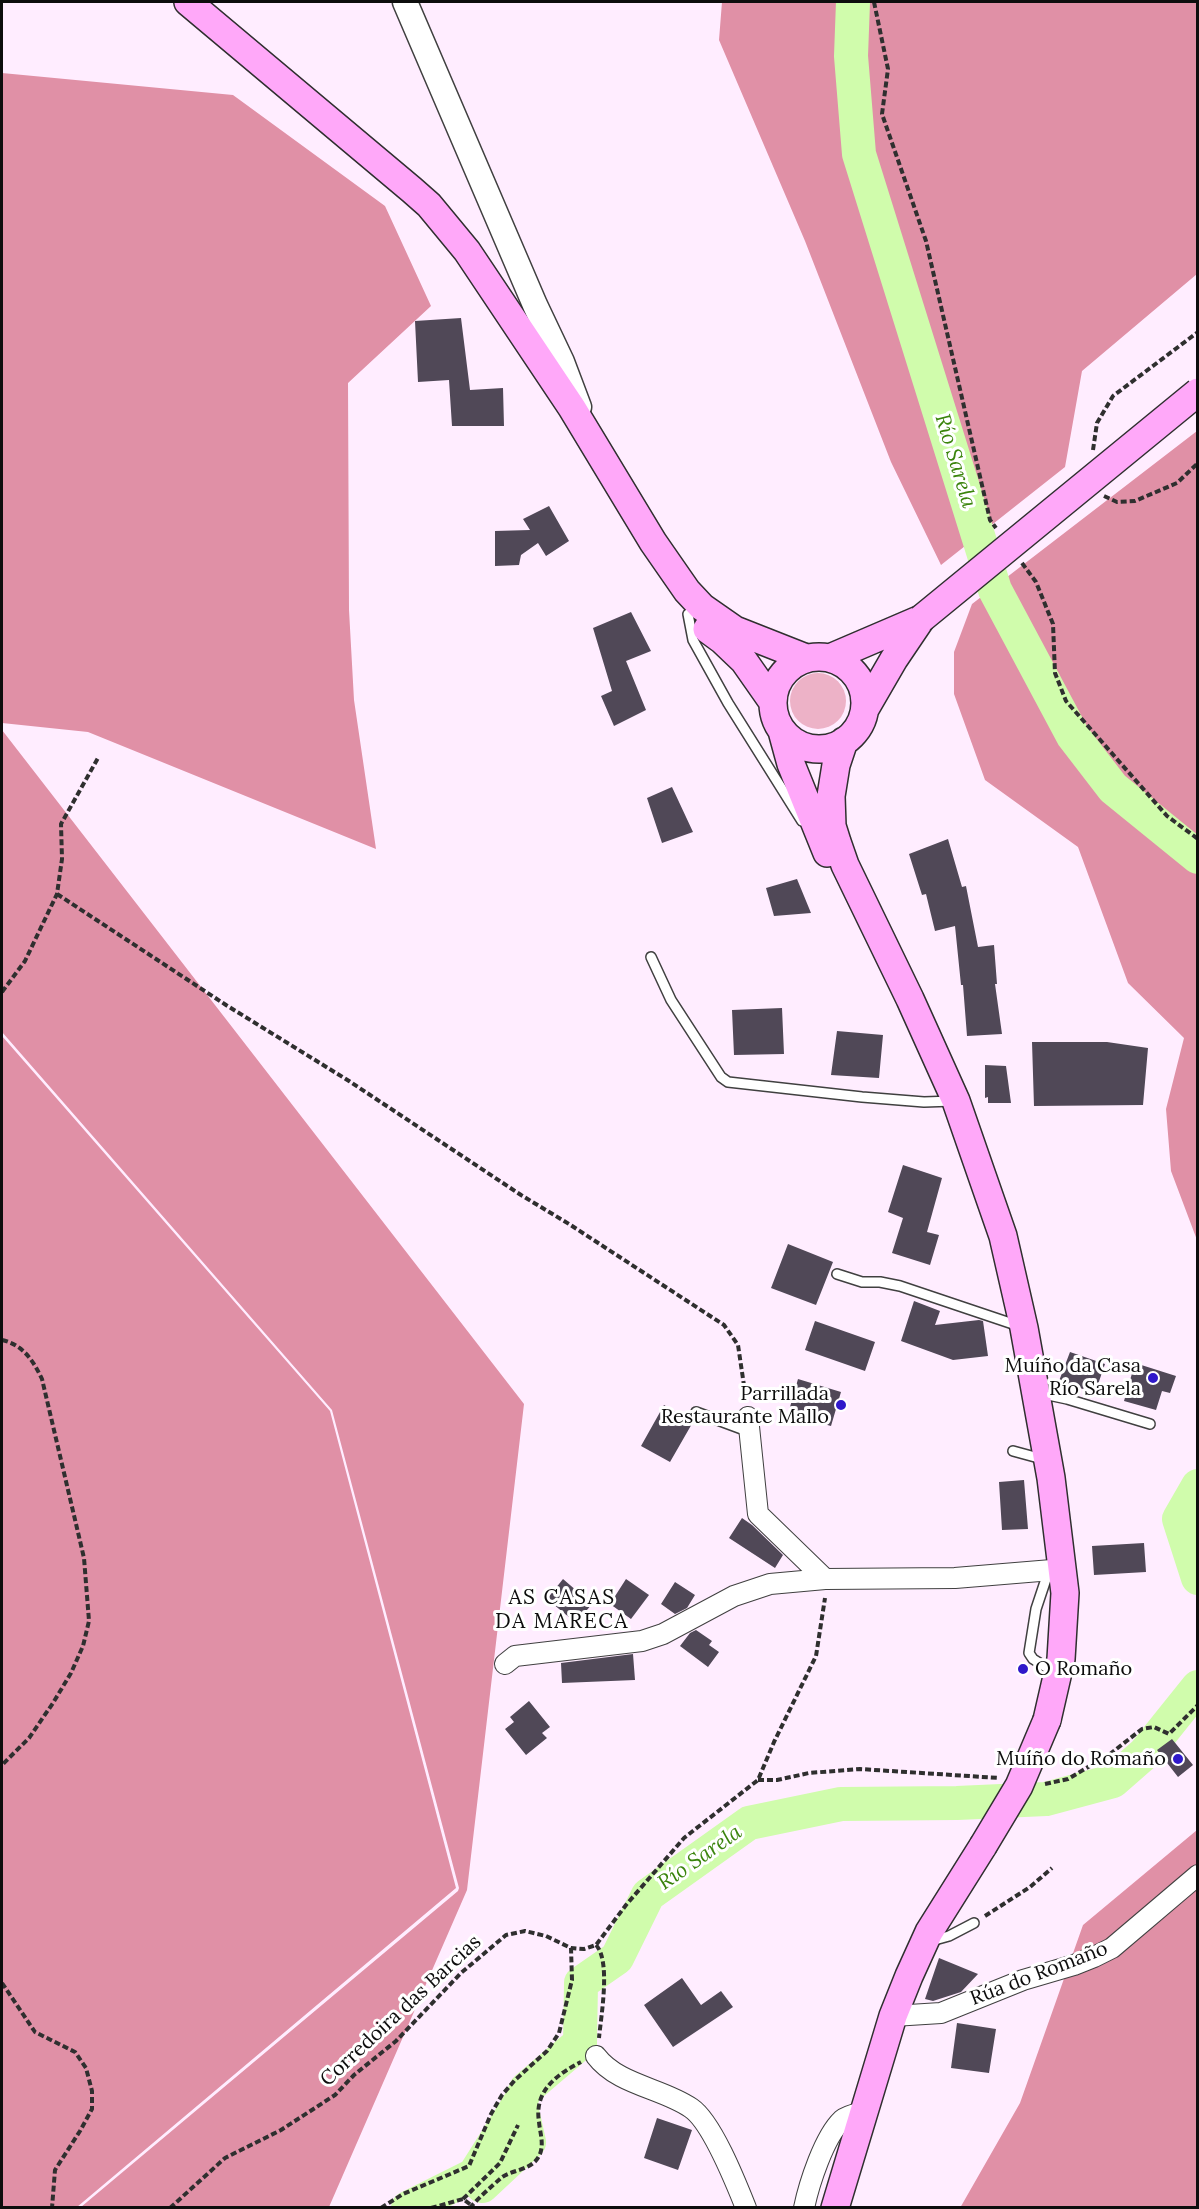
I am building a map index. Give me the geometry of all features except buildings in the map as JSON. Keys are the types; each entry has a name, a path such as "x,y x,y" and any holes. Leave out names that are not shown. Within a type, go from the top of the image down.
{"main road":[{"path":"188,2 429,205 547,353 594,444 672,572 702,607 735,630 850,668 860,680 865,694 866,709"},
{"path":"398,180 453,253 659,578 688,614 733,649 772,701"},
{"path":"782,731 794,742 808,748 824,749 852,736 894,659 921,619 1197,392"},
{"path":"883,946 868,927 834,870 799,785 782,731 774,717 772,701 774,689 788,668 921,619"},
{"path":"835,2208 893,2016 923,1944 1019,1786 1047,1720 1059,1675 1064,1631 1056,1570 1058,1524 1024,1328 1003,1236 956,1101 845,865 832,826 830,810 832,782 844,741"}],"street":[{"path":"405,2 547,353 546,381 581,441 600,483"},
{"path":"749,1425 758,1514 825,1579"},
{"path":"505,1664 515,1656 642,1641 663,1634 734,1596 770,1584 825,1579 955,1578 1056,1570"},
{"name":"Rúa do Romaño","path":"893,2016 941,2013 1023,1980 1094,1957 1112,1948 1197,1875"},
{"path":"596,2056 612,2071 677,2100 699,2114 730,2169 746,2208"},
{"path":"804,2208 824,2149 841,2121 852,2114 864,2112"}],"lane":[{"path":"688,614 693,640 728,703 828,862"},
{"path":"799,785 802,822"},
{"path":"651,957 671,1000 721,1077 728,1082 872,1098 924,1102 956,1101"},
{"path":"837,1274 862,1282 880,1282 900,1286 1024,1328"},
{"path":"1036,1392 1150,1424"},
{"path":"696,1412 749,1425"},
{"path":"1013,1451 1048,1460"},
{"path":"923,1944 949,1936 974,1923"}],"path":[{"path":"874,2 888,69 882,114 926,241 990,520 997,529"},
{"path":"1017,555 1036,582 1053,624 1055,673 1066,701 1167,816 1197,839"},
{"path":"2,992 25,962 57,894 62,859 61,824 98,758"},
{"path":"57,894 724,1325 738,1345 749,1425"},
{"path":"2,1340 11,1343 32,1359 42,1379 84,1558 89,1621 71,1673 53,1703 29,1738 2,1765"},
{"path":"381,2208 403,2194 469,2166 491,2114 502,2095 547,2051 559,2033 572,1980 571,1948 584,1949 596,1945 626,1905 684,1838 758,1780 816,1656 826,1596 825,1579"},
{"path":"1034,1782 1046,1784 1068,1779 1110,1754 1142,1729 1154,1727 1169,1734 1197,1705"},
{"path":"758,1780 777,1780 809,1773 860,1769 1001,1778"},
{"path":"974,1923 1004,1905 1052,1868"},
{"name":"Corredoira das Barcias","path":"170,2208 225,2158 282,2130 335,2095 354,2075 396,2041 461,1973 506,1935 525,1931 546,1936 571,1948"},
{"path":"431,2208 468,2203 502,2177 524,2170 539,2156 542,2137 538,2120 541,2097 547,2086 561,2073 596,2056 605,1982 600,1949 596,1945"},
{"path":"2,1983 35,2032 75,2052 86,2068 92,2091 92,2109 55,2170 52,2208"},
{"path":"468,2203 500,2163 518,2125"}],"shaded area":[{"path":"722,2 1197,2 1197,274 1082,371 1065,467 941,565 891,462 805,241 719,40"},
{"path":"2,73 233,95 385,206 431,306 348,383 349,610 354,700 376,849 88,732 2,723"},
{"path":"1197,431 1197,1240 1171,1171 1166,1109 1184,1038 1128,983 1078,847 985,780 954,694 954,652 972,604"},
{"path":"818,673 829,675 838,681 844,690 846,701 844,712 838,721 829,727 818,729 807,727 798,721 792,712 790,701 792,690 798,681 807,675"},
{"path":"2,730 524,1404 467,1890 329,2207 81,2207 459,1888 332,1410 2,1032"},
{"path":"2,1036 330,1411 456,1888 77,2207 2,2207"},
{"path":"1197,1830 1197,2207 960,2208 1020,2103 1083,1925"}],"waterway":[{"name":"Río Sarela","path":"853,2 851,56 859,154 995,590 1073,736 1113,788 1198,857"},
{"name":"Río Sarela","path":"1198,1486 1179,1519 1198,1578"},
{"name":"Río Sarela","path":"408,2208 474,2175 526,2089 580,2043 581,1983 617,1958 648,1895 749,1823 841,1804 957,1803 1046,1799 1113,1781 1145,1753 1198,1687"},
{"path":"482,2186 529,2142 520,2102"}],"place":[{"name":"Muíño da Casa Río Sarela","path":"1153,1378"},
{"name":"Parrillada Restaurante Mallo","path":"841,1405"},
{"name":"O Romaño","path":"1023,1669"},
{"name":"Muíño do Romaño","path":"1178,1759"}],"district":[{"name":"AS CASAS DA MARECA","path":"562,1610"}]}
